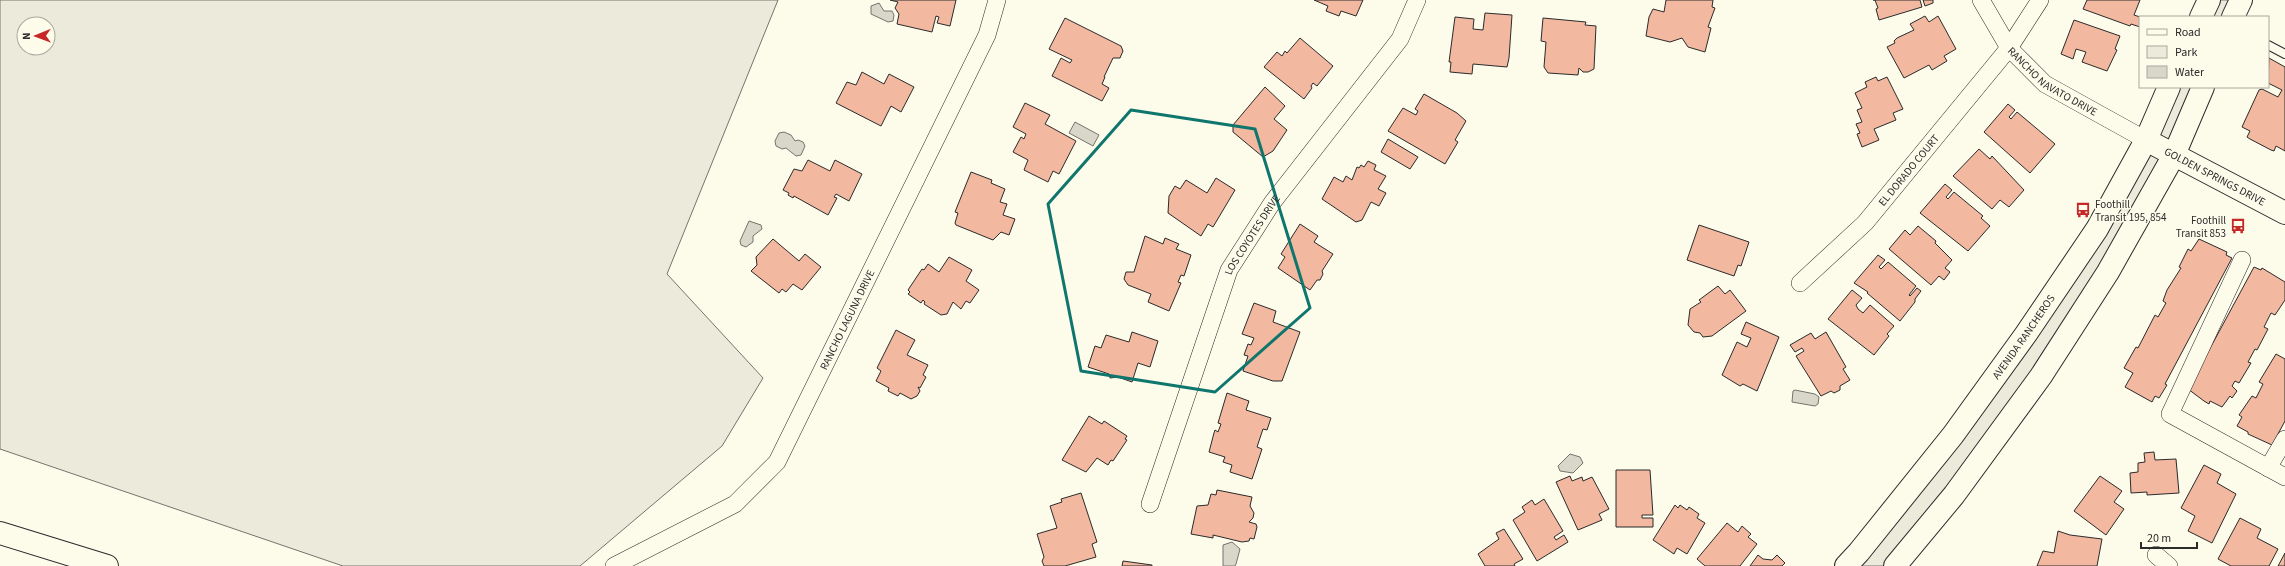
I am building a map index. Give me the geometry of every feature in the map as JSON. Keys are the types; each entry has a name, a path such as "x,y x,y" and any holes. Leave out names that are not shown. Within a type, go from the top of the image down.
{"main road":[{"path":"2201,16 2209,0"},
{"path":"2234,16 2241,0"},
{"name":"AVENIDA RANCHEROS","path":"1846,566 1859,552 1953,434 2026,334 2097,229 2146,140 2169,88"},
{"path":"1895,566 1954,495 2041,376 2108,272 2174,155 2203,88"},
{"name":"GOLDEN SPRINGS DRIVE","path":"2146,140 2285,213"},
{"path":"0,533 107,566"}],"street":[{"name":"RANCHO LAGUNA DRIVE","path":"614,566 735,504 777,462 987,35 997,0"},
{"name":"LOS COYOTES DRIVE","path":"1150,504 1229,270 1272,203 1400,39 1417,0"},
{"name":"RANCHO NAVATO DRIVE","path":"1980,0 2009,48 2045,84 2146,140"},
{"name":"EL DORADO COURT","path":"1800,283 1864,223 2009,48 2040,0"},
{"path":"2242,260 2170,414 2285,477"},
{"path":"2268,468 2285,439"},
{"path":"2156,555 2169,566"}],"lane":[{"path":"2269,46 2285,54"}],"highlighted area":[{"path":"1131,110 1255,129 1310,308 1215,392 1081,371 1048,204"}],"green space":[{"path":"0,0 778,0 667,274 763,378 722,446 580,566 343,566 0,449"},
{"path":"2214,0 2235,0 2228,16 2206,16"},
{"path":"2174,88 2198,88 2172,150 2151,138"},
{"path":"2149,145 2166,157 2040,368 1890,566 1847,566"}],"water":[{"path":"879,3 884,11 892,11 894,15 893,21 888,22 871,14 871,6"},
{"path":"1075,122 1099,135 1093,146 1069,133"},
{"path":"784,132 791,135 795,141 798,140 803,142 805,146 801,155 796,156 786,148 782,149 776,146 775,141 779,133"},
{"path":"749,221 761,225 762,229 753,236 753,242 746,247 741,245 740,241"},
{"path":"1795,390 1815,394 1819,397 1818,404 1815,406 1792,402 1793,391"},
{"path":"1570,454 1580,457 1583,463 1573,473 1560,471 1558,466"},
{"path":"1232,542 1240,549 1236,564 1235,566 1223,566 1223,545"}],"building":[{"path":"890,0 956,0 950,26 937,23 939,17 936,16 932,32 897,24 899,14 895,8 898,2"},
{"path":"1314,0 1363,0 1356,16 1341,11 1339,16 1326,11 1328,6"},
{"path":"1666,0 1713,0 1712,7 1715,8 1708,27 1711,28 1705,52 1688,47 1682,38 1670,42 1646,36 1649,17 1653,9 1664,12"},
{"path":"1875,0 1920,0 1922,7 1879,20 1876,9 1878,8"},
{"path":"1923,0 1933,0 1933,3 1925,6"},
{"path":"2087,0 2140,0 2134,15 2139,17 2139,27 2131,24 2130,26 2083,9"},
{"path":"1485,13 1512,15 1507,67 1473,64 1472,74 1450,72 1451,62 1449,62 1455,17 1474,19 1473,29 1483,30"},
{"path":"1925,16 1929,22 1938,16 1956,49 1944,56 1947,61 1932,70 1929,65 1904,78 1887,47 1895,43 1894,41 1897,38 1914,30 1910,24"},
{"path":"1065,18 1121,46 1123,51 1120,58 1113,58 1104,77 1102,84 1109,88 1102,101 1052,76 1061,58 1070,63 1072,60 1049,49"},
{"path":"1543,18 1586,22 1585,25 1596,26 1594,69 1588,72 1583,72 1579,68 1578,75 1548,73 1544,67 1546,42 1541,41"},
{"path":"2074,20 2120,36 2115,49 2117,50 2107,71 2082,62 2086,52 2076,49 2073,59 2061,54"},
{"path":"1300,38 1333,66 1317,86 1313,83 1311,86 1312,88 1304,99 1264,67 1277,52 1282,56 1285,51 1287,53"},
{"path":"2269,58 2285,67 2285,151 2276,146 2274,151 2247,137 2250,131 2242,127 2259,90 2262,89 2278,97 2282,90 2269,84"},
{"path":"862,72 884,84 889,74 914,87 901,112 891,106 881,126 836,103 847,82 856,85"},
{"path":"1876,77 1878,81 1887,77 1903,109 1893,113 1896,120 1874,129 1879,140 1862,147 1857,134 1860,133 1856,124 1862,122 1857,110 1862,108 1855,93 1867,87 1865,82"},
{"path":"1265,87 1285,106 1274,119 1287,130 1273,151 1263,157 1233,132 1233,125"},
{"path":"1424,94 1457,113 1466,121 1455,140 1458,142 1445,164 1388,131 1403,108 1416,115 1418,111 1415,109"},
{"path":"1025,103 1050,115 1045,124 1076,141 1059,174 1053,171 1048,182 1024,170 1028,160 1013,152 1021,137 1024,139 1026,134 1013,127"},
{"path":"2008,104 2015,110 2009,117 2011,119 2017,112 2055,144 2030,173 1984,132"},
{"path":"1388,139 1418,157 1410,169 1381,152"},
{"path":"1979,149 1990,159 1992,156 2024,190 2009,207 2000,200 1992,209 1953,176"},
{"path":"808,160 830,171 835,160 862,174 849,201 836,194 834,197 837,198 828,215 794,196 793,198 788,195 789,193 783,190 794,169 802,171"},
{"path":"1368,161 1376,165 1374,170 1386,176 1378,189 1386,193 1379,206 1371,202 1362,220 1356,222 1322,199 1334,177 1343,182 1346,176 1352,180 1357,167 1359,168 1361,165 1364,167"},
{"path":"971,172 992,180 991,183 1005,189 1000,202 1007,204 1003,215 1015,219 1009,235 1001,232 993,240 956,225 955,223 958,213 955,212"},
{"path":"1216,178 1235,190 1213,227 1208,224 1201,236 1168,213 1169,196 1175,186 1180,189 1186,180 1207,193"},
{"path":"1945,184 1952,190 1946,197 1948,199 1954,192 1983,216 1981,218 1990,226 1968,251 1920,213"},
{"path":"1300,224 1318,236 1314,242 1333,254 1322,271 1323,274 1320,280 1317,280 1310,290 1278,268 1285,257 1281,254"},
{"path":"1699,225 1749,242 1741,266 1738,265 1734,276 1687,260"},
{"path":"1918,226 1936,241 1935,243 1952,260 1945,268 1950,272 1944,280 1939,276 1931,285 1889,249 1905,230 1910,235"},
{"path":"1145,236 1163,244 1165,238 1179,244 1176,249 1191,255 1184,276 1181,275 1178,282 1181,283 1169,311 1148,302 1151,294 1128,285 1124,279 1126,272 1134,272"},
{"path":"773,239 799,261 805,254 821,267 802,290 793,284 786,292 782,289 779,293 751,271 757,265 756,257"},
{"path":"2199,239 2227,252 2226,255 2232,258 2165,384 2167,385 2159,398 2155,396 2152,402 2125,387 2133,373 2124,368 2136,347 2138,348 2155,315 2158,317 2166,303 2163,301 2167,290 2181,268 2179,267 2188,249 2191,251"},
{"path":"1878,255 1885,260 1879,267 1881,269 1888,262 1916,286 1909,295 1910,296 1917,288 1921,291 1915,299 1915,302 1900,321 1867,293 1868,292 1854,283"},
{"path":"949,257 972,270 966,281 979,290 970,303 966,301 961,309 953,302 947,314 941,315 924,304 925,302 923,300 921,303 908,294 910,292 908,290 922,269 924,270 928,264 939,272"},
{"path":"2254,267 2261,270 2262,268 2285,282 2285,300 2275,315 2271,313 2264,327 2268,329 2257,350 2255,349 2248,362 2251,363 2239,383 2235,381 2232,386 2237,391 2232,398 2230,396 2222,407 2210,401 2209,404 2188,389"},
{"path":"1718,286 1725,294 1730,290 1746,311 1712,336 1703,337 1700,333 1694,332 1688,325 1690,309 1701,302 1699,300"},
{"path":"1852,290 1862,298 1856,305 1858,309 1863,313 1870,305 1894,326 1887,334 1889,336 1874,355 1828,319"},
{"path":"1254,303 1276,311 1273,322 1300,332 1282,381 1273,381 1243,371 1248,356 1244,355 1248,344 1251,345 1254,338 1242,334"},
{"path":"1746,322 1779,337 1757,391 1743,384 1740,386 1722,375 1737,342 1747,347 1751,338 1741,334"},
{"path":"896,330 915,340 907,355 928,365 923,375 926,377 920,388 918,387 920,391 917,396 911,399 900,393 898,396 888,391 889,388 876,381 881,371 877,368"},
{"path":"1132,332 1158,341 1150,367 1138,363 1132,382 1118,377 1110,378 1109,374 1088,367 1095,346 1101,348 1106,335 1129,342"},
{"path":"1826,332 1846,367 1843,369 1850,380 1840,386 1840,390 1834,393 1831,391 1821,396 1796,356 1804,351 1802,348 1795,352 1790,345 1811,333 1815,339"},
{"path":"2276,354 2285,359 2285,421 2272,445 2248,434 2248,432 2237,426 2242,417 2239,415 2252,396 2256,398 2263,384 2259,382"},
{"path":"1227,393 1249,401 1246,410 1271,418 1267,430 1263,429 1257,447 1262,449 1252,479 1230,472 1232,465 1223,462 1225,457 1209,452 1215,430 1218,432 1221,424 1218,423"},
{"path":"1089,416 1102,424 1104,421 1127,436 1125,439 1127,440 1113,461 1111,460 1108,465 1097,458 1086,472 1062,460"},
{"path":"2154,452 2155,460 2176,459 2179,493 2147,495 2147,492 2131,493 2130,473 2138,472 2138,463 2145,462 2144,453"},
{"path":"2204,465 2221,474 2217,483 2236,494 2212,543 2188,531 2195,516 2181,508"},
{"path":"1616,470 1650,470 1653,515 1642,515 1642,518 1653,518 1653,527 1616,527"},
{"path":"1570,476 1572,481 1582,477 1583,481 1592,477 1609,509 1599,514 1602,520 1578,530 1556,482"},
{"path":"2100,476 2122,491 2114,502 2124,509 2106,535 2074,511"},
{"path":"1217,490 1252,497 1250,506 1254,513 1253,518 1249,522 1256,524 1257,527 1254,539 1250,538 1249,541 1242,542 1213,535 1213,538 1191,534 1197,506 1208,505 1211,494 1216,495"},
{"path":"1081,493 1097,542 1092,544 1096,557 1065,566 1044,566 1042,561 1044,557 1037,534 1057,528 1050,506 1062,502 1061,499"},
{"path":"1544,499 1563,531 1554,537 1556,540 1564,535 1568,542 1537,561 1513,520 1525,512 1522,507 1532,500 1535,505"},
{"path":"1675,505 1678,508 1680,505 1687,510 1689,507 1699,514 1697,518 1705,523 1687,554 1677,548 1674,554 1653,540"},
{"path":"2240,518 2261,529 2257,538 2278,549 2269,566 2231,566 2218,559"},
{"path":"1727,523 1738,532 1742,526 1751,534 1748,537 1757,544 1740,566 1705,566 1697,559"},
{"path":"1504,529 1523,559 1514,564 1515,566 1485,566 1478,554 1499,539 1496,533"},
{"path":"2058,531 2070,535 2102,539 2097,566 2037,566 2043,551 2054,553"},
{"path":"2285,553 2285,566 2278,566"},
{"path":"1758,555 1763,559 1772,560 1777,555 1785,563 1782,566 1750,566"},
{"path":"1123,561 1152,565 1152,566 1122,566"}],"place":[{"name":"Foothill Transit 195, 854","path":"2083,210"},
{"name":"Foothill Transit 853","path":"2238,226"}]}
